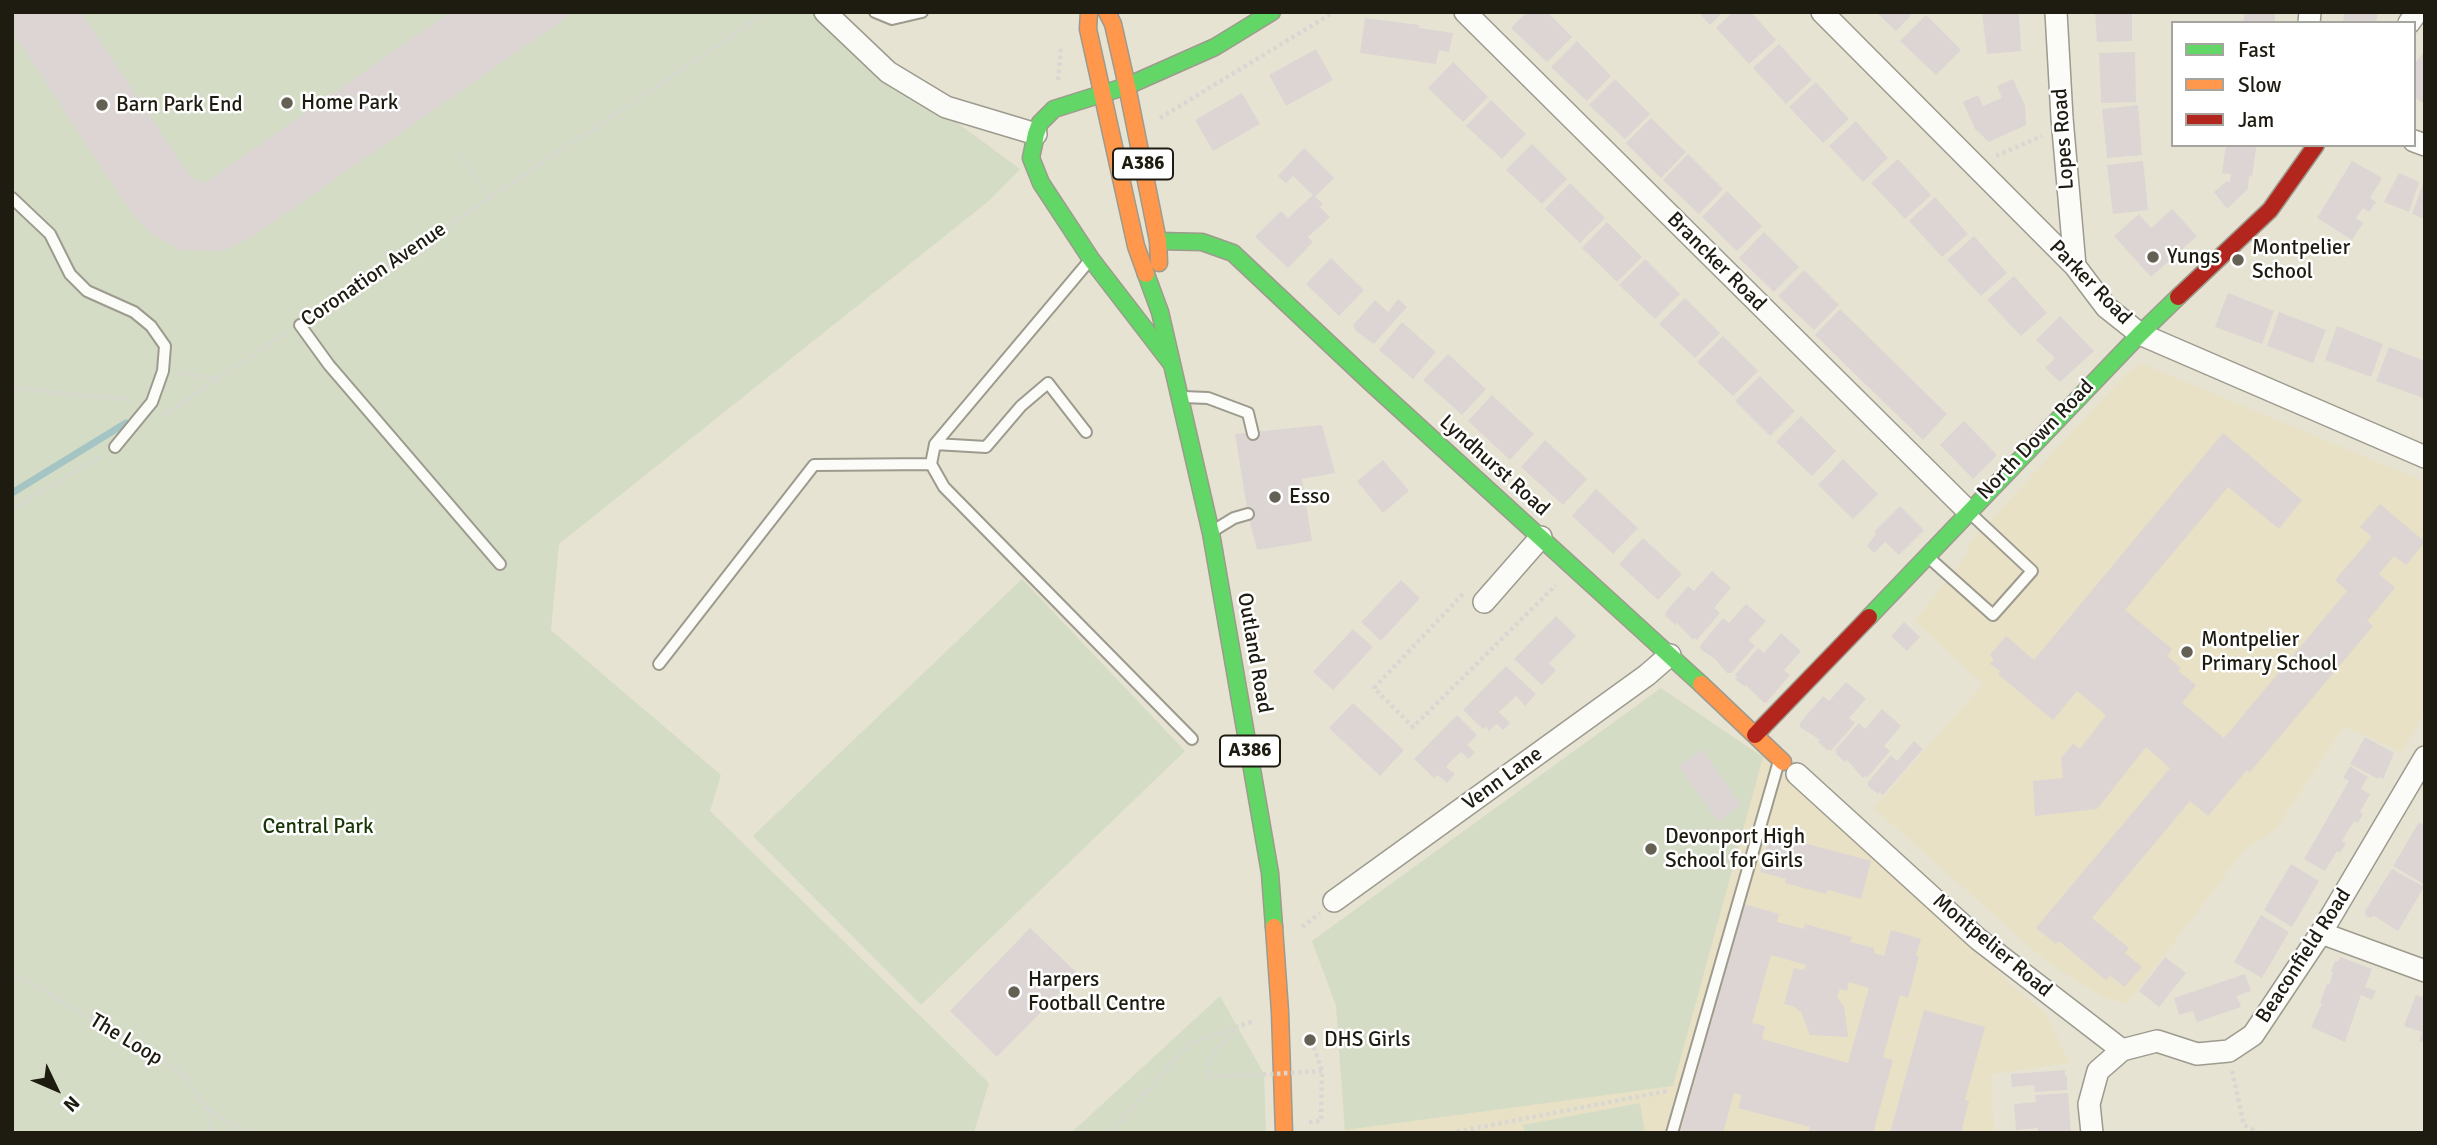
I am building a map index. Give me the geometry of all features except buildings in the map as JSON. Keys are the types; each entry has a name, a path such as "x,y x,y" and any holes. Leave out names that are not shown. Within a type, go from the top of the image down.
{"street":[{"path":"825,12 888,72 946,107 1036,134"},
{"name":"Outland Road","path":"1089,12 1088,29 1136,246 1160,312 1211,533 1270,873 1280,1012 1284,1133"},
{"name":"Outland Road","path":"1107,12 1113,24 1127,86 1158,241 1160,312"},
{"path":"1171,363 1091,258 1041,183 1031,158 1036,134 1040,122 1054,109 1127,86 1215,47 1272,12"},
{"name":"Brancker Road","path":"1465,12 1968,511"},
{"name":"Parker Road","path":"1822,12 2075,266 2106,306 2140,334 2425,457"},
{"name":"Lopes Road","path":"2056,12 2062,128 2075,266"},
{"name":"North Down Road","path":"1755,735 2140,334 2270,210 2313,147"},
{"name":"Lyndhurst Road","path":"1158,241 1202,242 1233,253 1786,765"},
{"path":"1476,595 1541,537"},
{"name":"Venn Lane","path":"1334,901 1647,675 1670,655"},
{"name":"Beaconfield Road","path":"2229,1051 2253,1035 2267,1017 2321,933 2425,757"},
{"name":"Montpelier Road","path":"1786,765 1978,939 2122,1051"},
{"path":"2321,933 2425,971"},
{"path":"2092,1133 2089,1104 2098,1071 2122,1051 2157,1041 2197,1054 2229,1051"}],"lane":[{"path":"875,12 892,19 922,12"},
{"path":"12,198 50,234 70,274 87,291 134,312 151,326 165,346 163,371 152,402 115,447"},
{"path":"1091,258 935,444 930,464 944,487 1192,738"},
{"path":"300,325 329,365 500,564"},
{"path":"935,444 986,447 1021,406 1048,383 1086,432"},
{"path":"1181,397 1208,398 1248,413 1253,434"},
{"path":"659,664 814,465 930,464"},
{"path":"1926,555 1993,615 2032,571 1968,511"},
{"path":"1211,533 1234,518 1248,514"},
{"path":"1672,1133 1786,765"}],"path":[{"name":"Coronation Avenue","path":"161,417 768,12"},
{"path":"1161,130 1159,119 1334,12"},
{"path":"1051,88 1059,79 1062,38"},
{"path":"1975,166 2062,128"},
{"path":"459,154 490,198"},
{"path":"163,371 218,379"},
{"path":"12,388 152,402"},
{"path":"12,510 115,447"},
{"path":"1476,595 1374,688 1413,727 1574,567"},
{"name":"The Loop","path":"12,973 184,1075 208,1110 211,1133"},
{"path":"1110,1133 1189,1044 1236,1028 1208,1061 1208,1076 1322,1071"},
{"path":"2229,1051 2234,1088 2244,1125 2259,1133"},
{"path":"1450,1133 1685,1087"},
{"path":"208,1110 248,1133"}],"shaded area":[{"name":"Montpelier Primary School","path":"2141,363 2425,482 2425,712 2402,752 2344,726 2275,830 2245,849 2127,1004 2105,998 2047,962 1874,808 1983,684 1915,621 1970,551 1967,546 2123,377"},
{"name":"Devonport High School for Girls","path":"1661,688 1763,757 2046,1013 2070,1063 1991,1074 1994,1133 1344,1133 1336,1006 1312,941"}],"green space":[{"name":"Central Park","path":"12,12 813,12 822,23 1020,169 990,200 559,544 551,630 721,775 710,811 989,1083 974,1133 12,1133"},
{"path":"1022,579 1185,751 921,1005 753,836"},
{"path":"1661,688 1763,757 1673,1086 1345,1130 1336,1006 1312,941"},
{"path":"1220,996 1264,1074 1266,1133 1071,1133"},
{"path":"1640,1103 1645,1133 1525,1133 1523,1125"}],"waterway":[{"path":"12,493 126,423"}],"traffic: fast":[{"path":"1171,363 1091,259 1041,183 1031,158 1036,134 1040,123 1054,109 1127,86 1215,47 1272,12"},
{"path":"1158,241 1202,242 1233,253 1701,684"},
{"path":"1146,274 1160,312 1211,533 1270,873 1274,927"},
{"path":"1869,617 2178,297"}],"traffic: slow":[{"path":"1089,12 1088,29 1136,246 1146,274"},
{"path":"1107,12 1113,24 1127,86 1158,241 1159,263"},
{"path":"1701,684 1783,762"},
{"path":"1274,927 1284,1133"}],"traffic: jam":[{"path":"2178,297 2270,210 2315,147"},
{"path":"1755,735 1869,617"}],"place":[{"name":"Home Park","path":"287,103"},
{"name":"Barn Park End","path":"102,105"},
{"name":"Yungs","path":"2153,257"},
{"name":"Montpelier School","path":"2238,260"},
{"name":"Esso","path":"1275,497"},
{"name":"Montpelier Primary School","path":"2187,652"},
{"name":"Devonport High School for Girls","path":"1651,849"},
{"name":"Harpers Football Centre","path":"1014,992"},
{"name":"DHS Girls","path":"1310,1040"}]}
